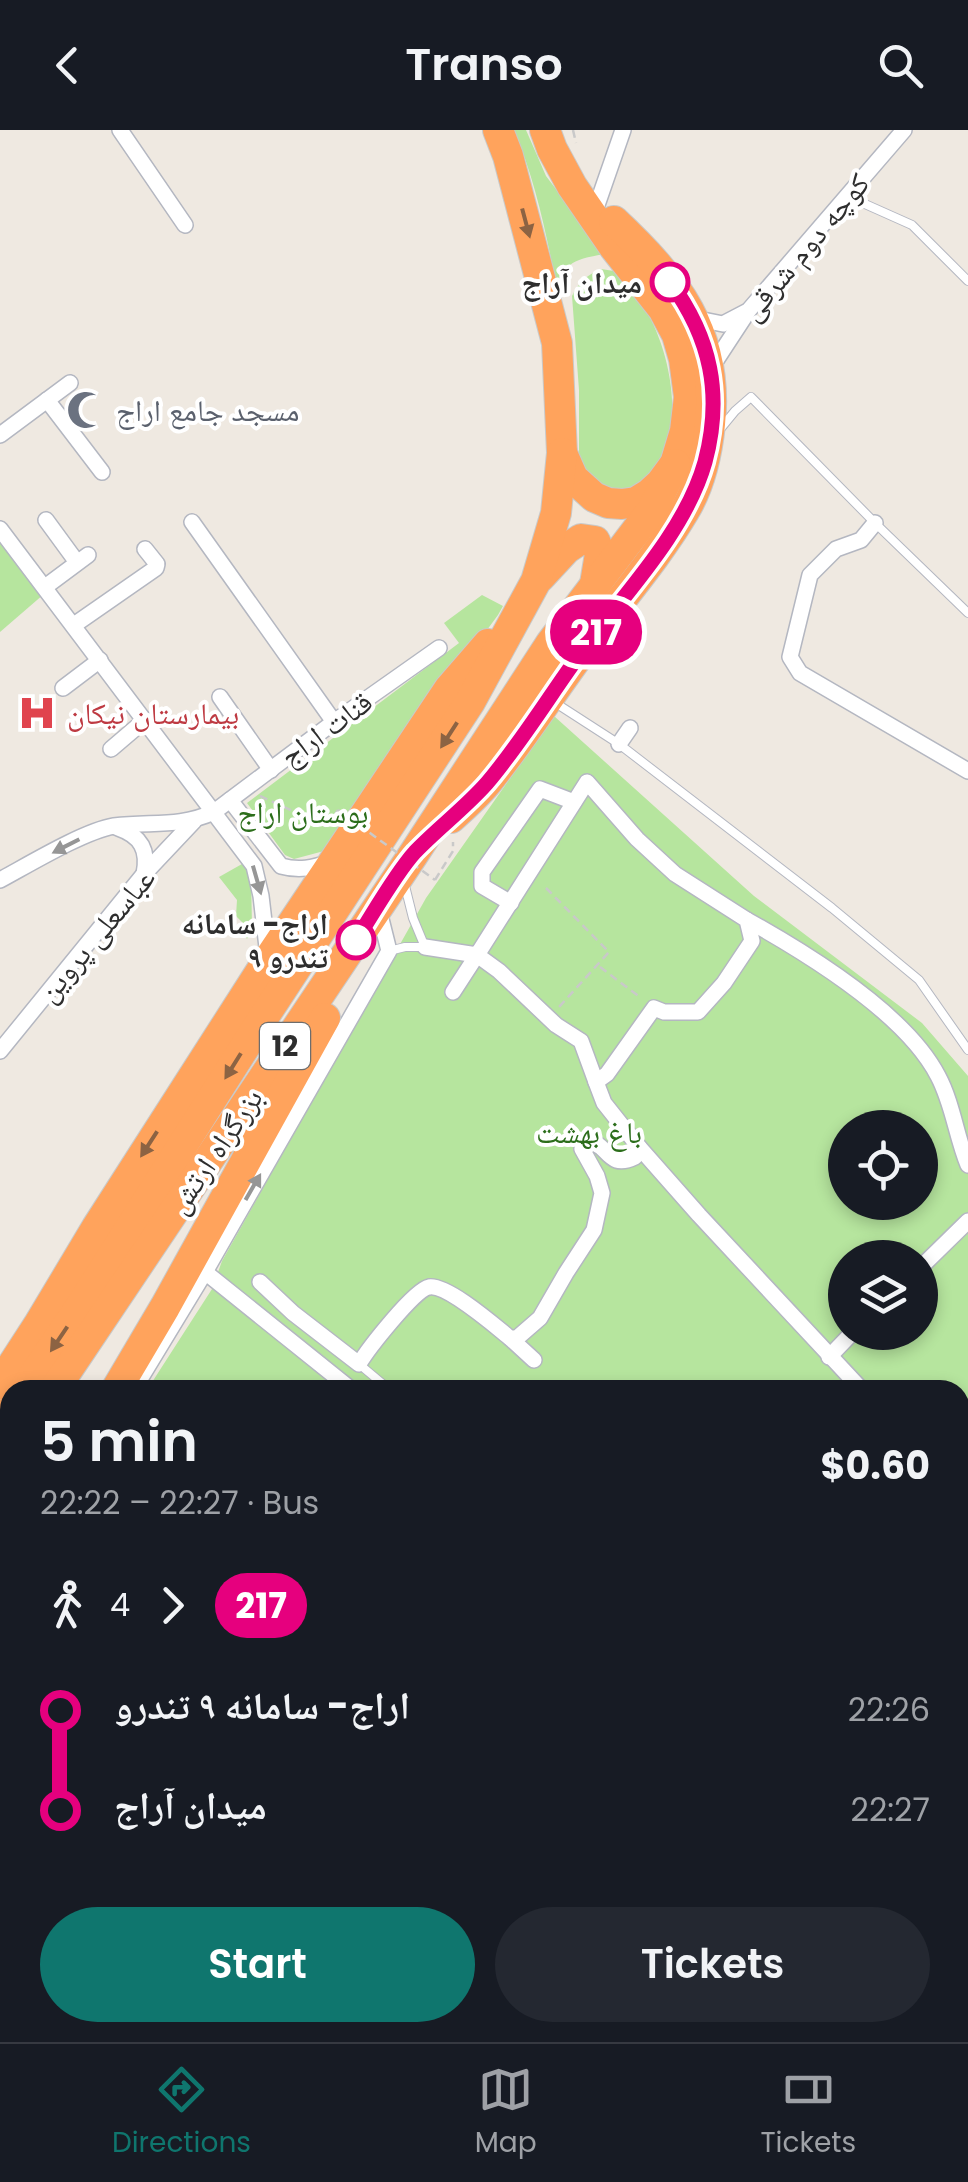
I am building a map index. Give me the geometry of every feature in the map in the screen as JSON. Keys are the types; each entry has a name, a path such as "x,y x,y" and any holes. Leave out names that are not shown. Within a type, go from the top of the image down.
{"highway":[{"name":"بزرگراه ارتش","path":"31,1380 470,702 530,593 556,513 562,453 557,342 498,130"},
{"name":"بزرگراه ارتش","path":"61,1380 378,908 550,643 652,510 675,464 685,431 689,396 676,335 663,309 572,186 545,130"},
{"path":"408,862 487,783 653,559 700,478 712,409 711,368 704,341 649,253 572,186"},
{"path":"562,453 582,489 608,503 636,502 649,494 675,464"},
{"path":"3,1380 218,1037 449,689 566,549 581,539 595,542 600,554 594,587"},
{"path":"122,1380 327,1014 378,908"},
{"path":"218,1037 268,1012 268,960"},
{"path":"0,1361 26,1319 97,1227"},
{"path":"81,1380 112,1333 158,1238"}],"street":[{"path":"120,130 185,225"},
{"path":"597,205 624,130"},
{"name":"کوچه دوم شرقی","path":"711,368 749,310 904,130"},
{"path":"693,318 723,324 749,310"},
{"path":"0,435 70,383"},
{"path":"48,400 102,472"},
{"path":"45,587 82,558 46,520"},
{"path":"192,522 334,722"},
{"path":"875,523 861,540 836,550 810,574 790,657 800,673 968,771"},
{"path":"0,529 254,866 268,960"},
{"path":"74,625 156,568 145,548"},
{"name":"قنات اراج","path":"194,821 214,812 439,648"},
{"path":"62,688 100,660"},
{"path":"220,697 270,770"},
{"path":"111,749 145,720"},
{"path":"619,744 630,728"},
{"path":"452,992 587,782 637,840 676,874 846,984 900,1026 939,1077 968,1165"},
{"path":"510,903 482,886 482,872 540,789 574,802"},
{"path":"230,800 281,866 309,869 334,861"},
{"path":"0,880 112,826 194,821"},
{"name":"عباسعلی پروین","path":"0,1051 144,874 194,821"},
{"path":"112,826 140,842 147,861 144,874"},
{"path":"139,1380 390,952 378,908"},
{"path":"596,1082 607,1074 654,1008 664,1012 698,1012 724,983 752,941 747,920"},
{"path":"425,947 478,956 580,1041 604,1103 852,1380"},
{"path":"510,1338 517,1338 540,1318 594,1230 602,1194 582,1150 589,1139 621,1162 635,1157 639,1146"},
{"path":"938,1251 968,1222"},
{"path":"205,1272 340,1380"},
{"path":"260,1282 359,1364 418,1293 430,1287 441,1288 491,1322 534,1360"},
{"path":"829,1356 835,1350"}],"lane":[{"path":"847,196 912,225 968,281"},
{"path":"708,444 752,397 968,613"},
{"path":"548,698 619,744 919,980 968,1050"},
{"path":"390,952 425,947 406,892 408,862"},
{"path":"359,1364 378,1380"}],"path":[{"path":"573,130 576,142"},
{"path":"245,789 328,826 338,810 435,880 453,851"},
{"path":"546,888 609,952 549,1018"},
{"path":"598,965 654,1008"}],"green space":[{"path":"514,130 526,130 546,176 605,254 570,265 562,278 559,300 535,192"},
{"path":"601,269 614,271 644,307 662,346 672,393 669,439 661,460 646,480 622,494 593,485 579,457 572,296 584,280"},
{"path":"0,539 44,594 0,632"},
{"name":"بوستان اراج","path":"482,595 503,606 498,615 324,851 294,859 285,855 247,803 459,643 444,623"},
{"name":"باغ بهشت","path":"554,716 754,896 922,1023 968,1076 968,1380 153,1380 212,1289 222,1261 426,898"},
{"path":"242,864 251,875 252,927 247,939 243,923 236,916 237,900 219,877"}],"bus line":[{"name":"217","path":"356,940 413,855 487,783 653,559 693,494 706,460 712,409 711,368 689,308 670,282"}],"place":[{"name":"میدان آراج","path":"670,282"},
{"name":"مسجد جامع اراج","path":"86,410"},
{"name":"بیمارستان نیکان","path":"37,713"},
{"name":"اراج- سامانه ۹ تندرو","path":"356,940"}]}
